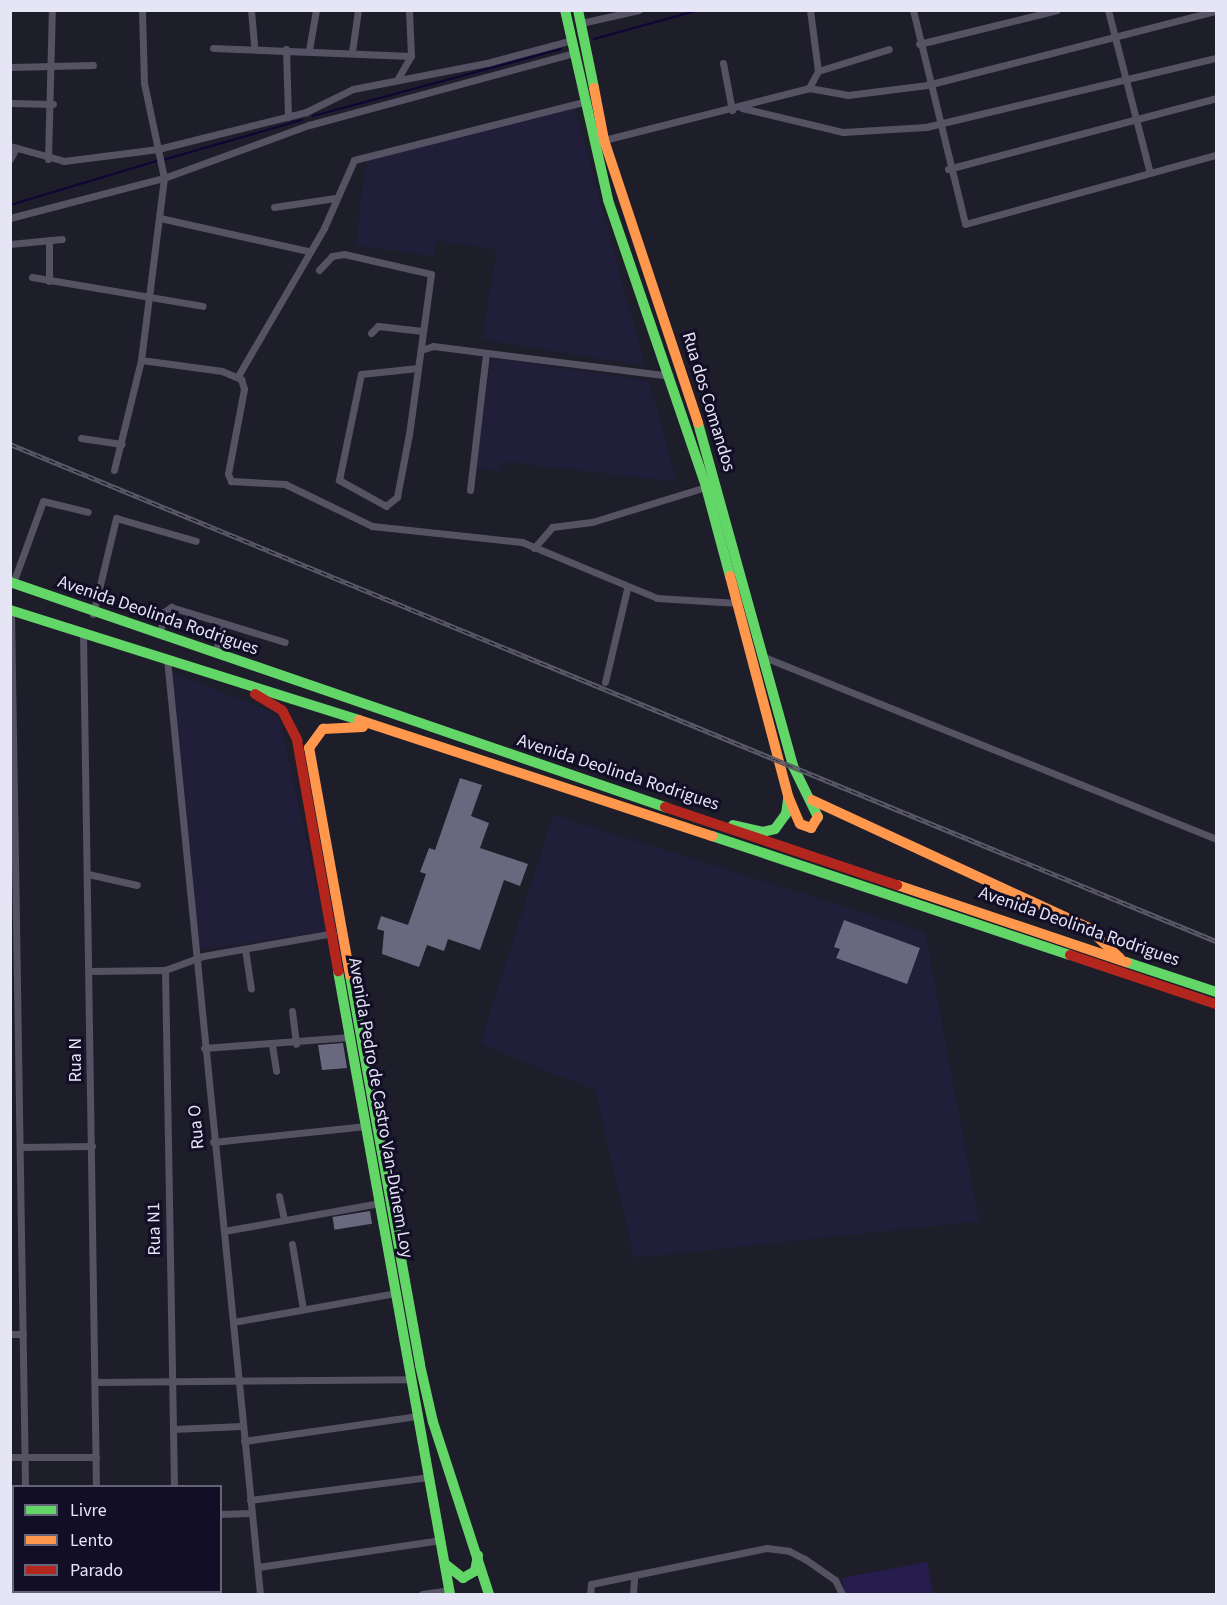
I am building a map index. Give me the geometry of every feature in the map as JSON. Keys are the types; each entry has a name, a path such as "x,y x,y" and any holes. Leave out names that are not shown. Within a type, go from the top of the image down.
{"main road":[{"name":"Rua dos Comandos","path":"566,10 584,102 608,200 706,487 788,796 804,827 819,822 812,800 794,772 701,432 604,140 578,10"},
{"name":"Avenida Deolinda Rodrigues","path":"12,582 93,614 215,652 434,730 706,819 1216,992"},
{"name":"Avenida Deolinda Rodrigues","path":"11,611 167,657 385,728 1216,1004"},
{"name":"Avenida Pedro de Castro Van-Dúnem Loy","path":"210,672 268,700 282,710 294,729 333,933 450,1592"},
{"name":"Avenida Pedro de Castro Van-Dúnem Loy","path":"385,728 331,727 317,733 309,748 420,1365 433,1422 478,1553 489,1594"},
{"path":"706,819 772,830 784,819 788,796"},
{"path":"812,800 1087,927 1120,958"},
{"path":"444,1563 455,1576 470,1576 478,1553"}],"street":[{"path":"48,159 53,104 52,10"},
{"path":"114,470 141,360 164,178 142,66 142,10"},
{"path":"251,10 254,48"},
{"path":"309,50 316,10"},
{"path":"352,52 358,10"},
{"path":"389,84 405,72 411,56 409,10"},
{"path":"581,22 639,10"},
{"path":"809,88 819,71 810,10"},
{"path":"913,10 927,85 948,169 965,224 1216,155"},
{"path":"919,44 1057,10"},
{"path":"1108,10 1150,173"},
{"path":"604,140 742,108 809,88 848,95 927,85 1216,11"},
{"path":"10,159 13,147 48,159 76,161 159,152 288,117 307,118 339,94 572,40"},
{"path":"213,48 286,49 411,56"},
{"path":"286,49 288,117"},
{"path":"819,71 889,49"},
{"path":"10,218 164,178 307,118 574,53"},
{"path":"742,108 854,133 938,125 1216,57"},
{"path":"723,63 732,110"},
{"path":"10,67 54,64 93,65"},
{"path":"948,169 1216,98"},
{"path":"238,376 358,159 584,102"},
{"path":"10,103 53,104"},
{"path":"274,207 335,198"},
{"path":"160,218 308,251"},
{"path":"10,244 62,239"},
{"path":"49,240 49,281"},
{"path":"319,270 332,256 344,254 429,271 421,350 418,369 397,497 386,506 339,480 361,374 418,369"},
{"path":"32,277 148,300 203,306"},
{"path":"371,333 378,326 422,334 434,346"},
{"path":"421,350 434,346 669,376"},
{"path":"470,490 486,353"},
{"path":"141,360 238,376"},
{"path":"238,376 243,389 228,474 231,481 285,484 372,526 510,540 534,548 627,589 675,601 738,603"},
{"path":"81,438 122,444"},
{"path":"534,548 552,527 592,522 706,487"},
{"path":"12,582 43,501 88,512"},
{"path":"93,614 116,518 196,541"},
{"path":"606,682 627,589"},
{"path":"160,634 164,612 171,607 285,642"},
{"path":"11,611 14,1027 20,1144 25,1485"},
{"path":"215,652 225,624"},
{"name":"Rua N","path":"83,633 90,971 96,1485"},
{"name":"Rua O","path":"167,657 213,1142 260,1594"},
{"path":"764,657 1216,839"},
{"path":"88,874 137,885"},
{"path":"90,971 165,970 195,960 333,933"},
{"path":"245,949 251,989"},
{"name":"Rua N1","path":"165,970 174,1485"},
{"path":"292,1011 296,1044"},
{"path":"204,1048 296,1044 351,1037"},
{"path":"272,1045 276,1071"},
{"path":"213,1142 366,1126"},
{"path":"10,1141 20,1144 92,1146"},
{"path":"279,1196 285,1219"},
{"path":"224,1231 380,1203"},
{"path":"292,1244 303,1309"},
{"path":"233,1322 396,1293"},
{"path":"10,1334 23,1334"},
{"path":"96,1382 411,1379"},
{"path":"244,1441 418,1416"},
{"path":"173,1429 242,1426"},
{"path":"10,1457 24,1459 96,1457"},
{"path":"250,1500 429,1477"},
{"path":"222,1514 251,1513"},
{"path":"258,1567 441,1540"},
{"path":"590,1594 588,1585 634,1578 777,1548 805,1559 835,1580 843,1594"},
{"path":"633,1594 634,1578"},
{"path":"422,1594 450,1592"}],"shaded area":[{"path":"574,105 645,366 482,339 497,250 437,240 434,256 356,245 366,160"},
{"path":"491,358 649,381 677,482 502,461 500,472 476,468"},
{"path":"172,672 264,709 280,720 326,931 198,950"},
{"path":"553,815 925,932 979,1221 634,1258 595,1090 480,1044"},
{"path":"927,1562 933,1594 845,1594 842,1578"}],"building":[{"path":"460,778 482,785 471,816 489,823 480,848 528,864 520,886 504,880 480,950 448,939 444,951 427,945 419,967 382,954 384,931 377,929 381,916 408,925 426,874 420,872 429,848 435,850"},
{"path":"844,920 920,948 907,984 836,958 840,949 834,947"},
{"path":"343,1043 347,1068 322,1070 318,1045"},
{"path":"370,1211 372,1224 335,1230 332,1217"}],"waterway":[{"path":"594,39 699,10"},
{"path":"313,116 561,49"},
{"path":"163,160 302,120"},
{"path":"10,205 157,161"}],"railway":[{"path":"10,444 1216,941"}],"traffic: fast":[{"path":"565,10 608,200 706,487 730,576"},
{"path":"578,10 594,88"},
{"path":"698,423 793,766 818,817"},
{"path":"10,582 665,807"},
{"path":"10,610 359,720"},
{"path":"733,825 763,832 775,829 786,814 788,799"},
{"path":"712,836 1070,955"},
{"path":"1126,962 1216,992"},
{"path":"338,971 450,1594"},
{"path":"350,975 420,1365 433,1422 489,1594"},
{"path":"445,1564 463,1578 475,1571 478,1555"}],"traffic: slow":[{"path":"594,88 604,140 698,423"},
{"path":"730,576 788,796 800,824 811,828 818,817"},
{"path":"359,720 712,836"},
{"path":"350,975 309,748 323,729 363,727"},
{"path":"812,800 1087,927 1120,958"},
{"path":"897,885 1126,962"}],"traffic: jam":[{"path":"255,694 282,710 297,740 338,971"},
{"path":"665,807 897,885"},
{"path":"1070,955 1216,1004"}]}
